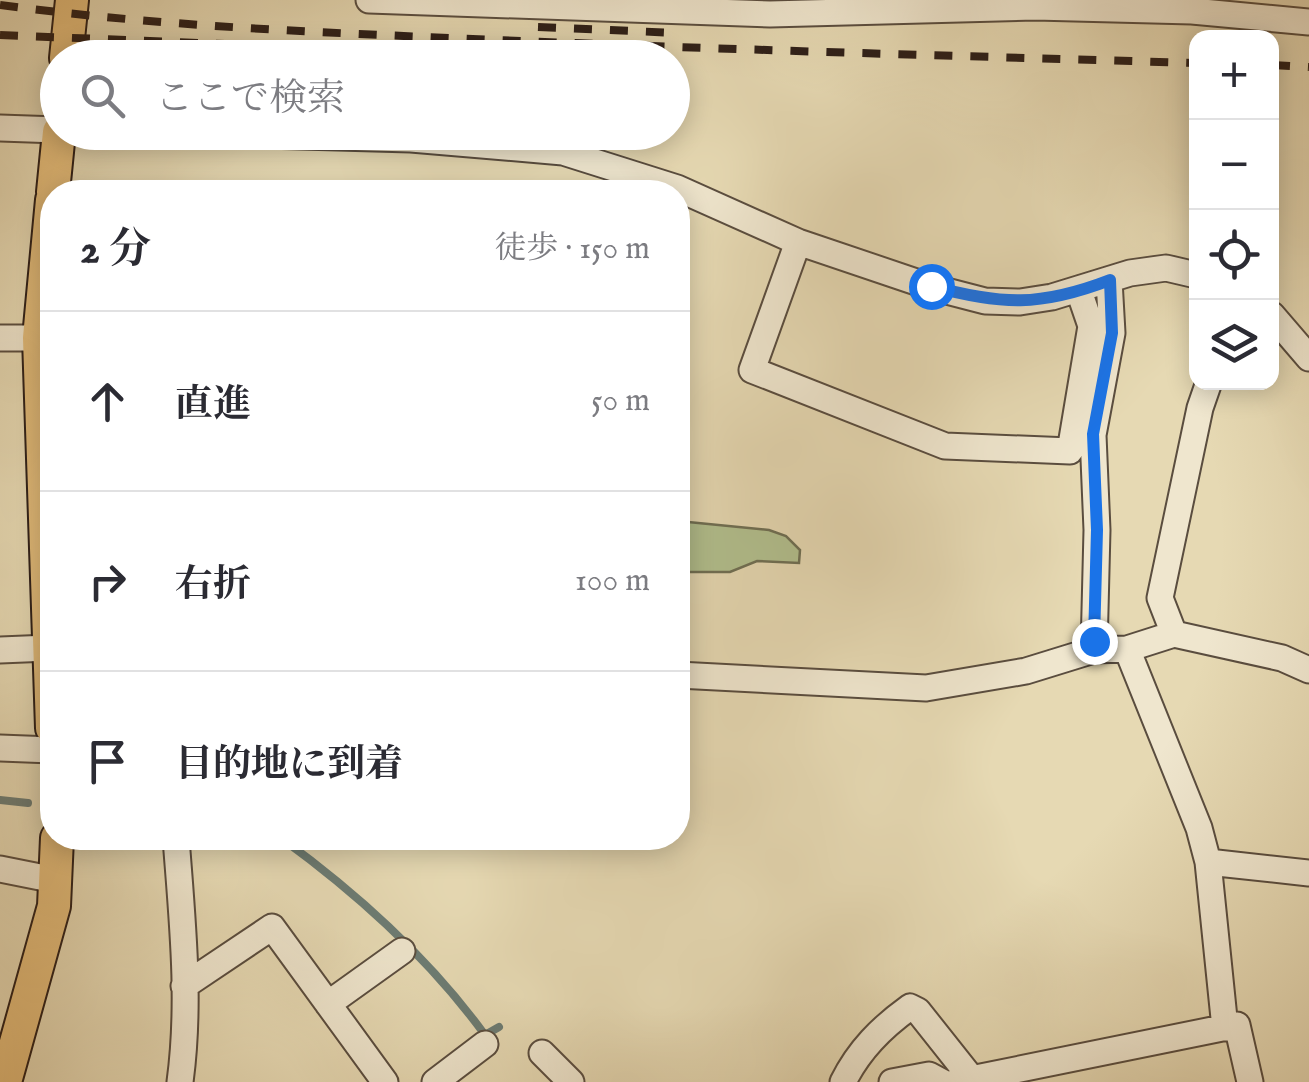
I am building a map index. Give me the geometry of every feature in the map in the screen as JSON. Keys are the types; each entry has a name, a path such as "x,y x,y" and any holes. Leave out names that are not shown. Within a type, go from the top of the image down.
{"main road":[{"path":"68,40 72,0"},
{"path":"54,180 56,150"},
{"path":"5,1082 54,906 57,850"}],"street":[{"path":"369,0 770,14 1032,4 1295,14"},
{"path":"0,128 40,130"},
{"path":"546,150 646,180"},
{"path":"690,196 798,242 985,300 1020,302 1166,268 1189,273"},
{"path":"798,242 752,370 946,446 1070,452 1091,326 1080,291"},
{"path":"1094,650 1097,530 1093,434 1112,333 1110,280"},
{"path":"1279,323 1307,349"},
{"path":"0,338 40,338"},
{"path":"1174,634 1160,598 1206,390"},
{"path":"690,676 926,688 1026,672 1094,650 1127,649 1174,634 1282,658 1309,670"},
{"path":"0,650 40,648"},
{"path":"1127,649 1199,828 1208,862 1226,1028"},
{"path":"0,748 40,750"},
{"path":"177,850 185,1046 180,1082"},
{"path":"1208,862 1309,873"},
{"path":"0,868 56,880"},
{"path":"184,986 272,927 385,1082"},
{"path":"328,1004 402,950"},
{"path":"842,1082 855,1058 884,1026 910,1007 918,1011 964,1080 1237,1025 1250,1082"},
{"path":"435,1082 485,1044"},
{"path":"542,1052 571,1082"},
{"path":"892,1082 929,1075 942,1082"}],"green space":[{"path":"690,522 769,530 786,536 800,550 799,563 757,561 730,572 690,572"}],"waterway":[{"path":"0,800 28,803"},
{"path":"296,850 391,929 485,1035 499,1027"}],"railway":[{"path":"0,5 186,24 505,40"},
{"path":"538,27 678,33"},
{"path":"0,35 125,40"},
{"path":"690,47 1189,63"},
{"path":"1279,65 1309,67"}],"route":[{"path":"931,286 985,300 1020,302 1080,291 1110,280 1112,333 1093,434 1097,530 1094,641"}]}
